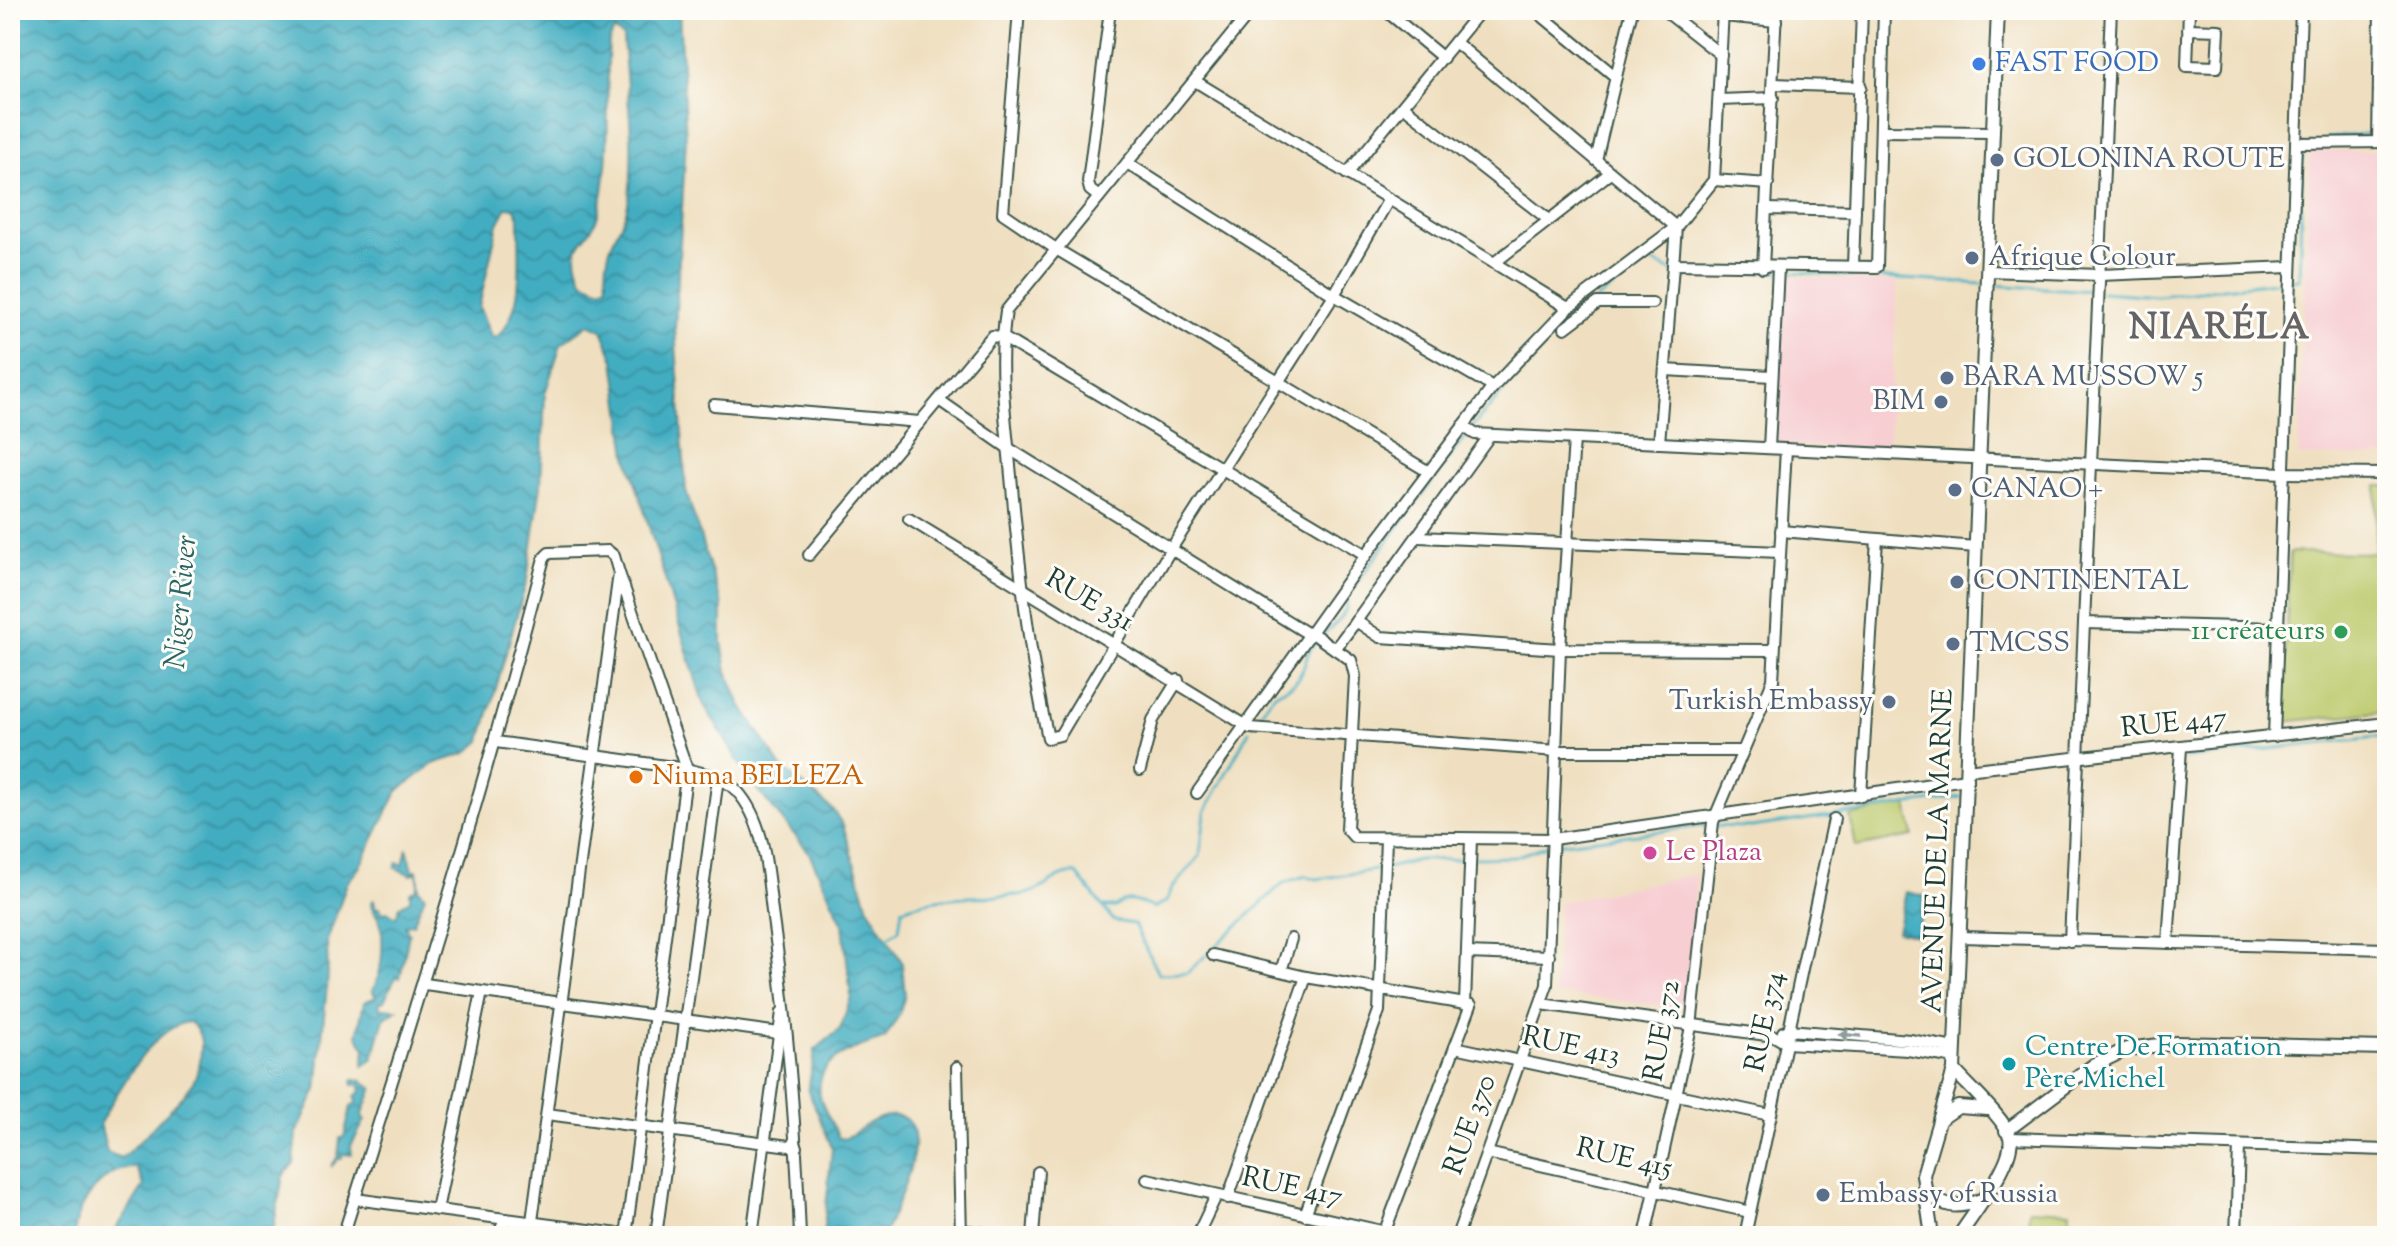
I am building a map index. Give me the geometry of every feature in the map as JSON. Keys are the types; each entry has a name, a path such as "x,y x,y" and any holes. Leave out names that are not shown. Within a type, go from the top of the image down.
{"street":[{"path":"1019,10 1003,213 1056,249 1429,472"},
{"path":"1099,197 1090,190 1088,182 1110,10"},
{"path":"1252,10 1006,311 1000,351 1008,448 1032,666 1048,738 1060,735 1171,549 1334,295 1389,199"},
{"path":"1385,10 1443,58"},
{"path":"1347,174 1481,10"},
{"path":"1535,10 1616,77"},
{"path":"1596,160 1632,10"},
{"path":"1664,10 1721,55"},
{"path":"1853,266 1862,10"},
{"path":"1673,264 1763,268 1877,267 1884,10"},
{"name":"AVENUE DE LA MARNE","path":"1936,1124 1955,1058 1998,10"},
{"path":"2070,941 2111,10"},
{"path":"2188,29 2219,30 2217,67 2187,66 2188,29 2189,10"},
{"path":"2274,736 2301,10"},
{"path":"2296,143 2383,142 2380,10"},
{"path":"1565,328 1594,298 1676,227 1714,180 1723,13 1776,16 1763,268"},
{"path":"1455,42 1676,227"},
{"path":"1195,81 1568,308"},
{"path":"1773,84 1861,87"},
{"path":"1719,100 1773,98"},
{"path":"1403,106 1549,220"},
{"path":"1881,131 1993,132"},
{"path":"1127,163 1334,295 1493,387"},
{"path":"1494,263 1610,173"},
{"path":"1714,180 1768,184"},
{"path":"1766,209 1855,211"},
{"path":"1659,443 1676,227"},
{"path":"1987,271 2100,275 2291,267"},
{"path":"1769,448 1778,268"},
{"path":"1197,793 1248,727 1366,555 1429,472 1468,430 1493,387 1568,308 1594,298 1652,303"},
{"path":"809,555 992,336 1002,337 1223,466 1366,555"},
{"path":"1665,370 1772,376"},
{"path":"939,400 1008,448 1335,649 1490,435"},
{"path":"714,405 920,422"},
{"path":"1468,430 1490,435 1979,459 2284,473 2387,474"},
{"name":"RUE 370","path":"1457,1236 1547,985 1560,649 1574,439"},
{"name":"RUE 372","path":"1645,1236 1691,1027 1714,823 1741,751 1773,680 1786,449"},
{"name":"RUE 331","path":"909,519 1022,590 1178,680 1248,727"},
{"path":"1781,531 1976,547"},
{"path":"1418,537 1780,552"},
{"path":"1861,796 1877,539"},
{"path":"343,1236 355,1199 425,984 496,742 546,555 608,551 614,556 687,769 626,1235 355,1199"},
{"path":"530,1236 619,573"},
{"path":"1356,621 1380,637 1560,649 1774,650"},
{"path":"2084,623 2278,628"},
{"name":"RUE 447","path":"1335,649 1351,660 1355,676 1347,829 1354,837 1553,839 1714,823 1966,775 2079,758 2387,723"},
{"path":"1140,770 1153,720 1178,680"},
{"path":"1248,727 1352,738 1557,751 1741,751"},
{"path":"496,742 687,769 718,778 737,791 753,816 762,842 784,994 797,1147 800,1236"},
{"path":"2168,943 2181,748"},
{"path":"656,1236 718,778"},
{"name":"RUE 374","path":"1745,1236 1834,819"},
{"path":"1305,1215 1379,1011 1386,839"},
{"path":"1465,1004 1471,839"},
{"path":"1960,937 2387,949"},
{"path":"1281,971 1291,939"},
{"path":"1467,953 1549,956"},
{"path":"1213,955 1306,977 1471,1005 1384,1234"},
{"path":"1197,1236 1222,1197 1306,977"},
{"path":"425,984 779,1033"},
{"path":"437,1210 482,992"},
{"path":"752,1236 784,994"},
{"path":"1541,1004 1774,1036 1786,1043 1908,1050 1955,1058"},
{"path":"1774,1036 1789,1030 1910,1040 1955,1058 1987,1109 2008,1134 2009,1153 1996,1180 1959,1236"},
{"path":"2008,1134 2082,1073 2127,1049 2176,1043 2387,1048"},
{"name":"RUE 413","path":"1455,1047 1770,1115"},
{"path":"957,1067 960,1233 1005,1236"},
{"path":"1932,1236 1923,1189 1936,1124 1958,1107 1987,1109"},
{"path":"547,1114 797,1147"},
{"path":"2008,1134 2387,1150"},
{"path":"2236,1236 2239,1146"},
{"name":"RUE 415","path":"1487,1153 1750,1212"},
{"path":"1033,1236 1038,1172"},
{"name":"RUE 417","path":"1147,1179 1404,1236"},
{"path":"1923,1189 1947,1206 1962,1208 1981,1200"},
{"path":"497,1236 506,1219"}],"shaded area":[{"path":"2310,151 2387,151 2387,456 2298,457"},
{"path":"1782,276 1898,282 1888,451 1773,444"},
{"path":"1697,874 1685,1008 1555,994 1559,902"}],"green space":[{"path":"2377,486 2387,486 2387,711 2283,722 2290,552 2375,553"},
{"path":"1907,804 1913,836 1856,847 1850,816"},
{"path":"2029,1209 2070,1211 2069,1231 2028,1230"}],"water":[{"name":"Niger River","path":"10,10 679,10 686,140 675,328 686,491 722,605 722,642 727,671 740,703 780,765 832,809 843,825 868,907 902,962 905,995 899,1015 885,1038 840,1056 824,1071 820,1082 821,1101 838,1137 844,1139 871,1122 888,1116 905,1118 913,1129 911,1166 883,1236 823,1236 832,1148 808,1090 815,1050 840,1029 851,997 843,924 808,851 750,781 703,703 627,455 614,360 602,330 589,324 561,344 545,394 541,485 527,580 481,741 467,753 433,764 397,792 359,868 347,883 327,941 328,975 317,1090 297,1132 294,1163 283,1176 272,1236 112,1236 144,1185 136,1168 112,1174 93,1190 80,1213 74,1236 10,1236","holes":["614,30 623,37 631,176 627,209 608,257 607,285 601,289 583,281 576,257 580,244 594,225 603,194 609,41","507,207 514,208 519,216 520,264 513,311 507,325 497,337 492,338 479,307 498,224","190,1022 198,1031 200,1063 193,1083 181,1099 121,1158 107,1152 100,1123 138,1062 150,1047 176,1026"]},
{"path":"407,848 418,877 416,872 412,875 395,868 397,862 403,865"},
{"path":"418,883 425,896 413,924 405,925 409,934 400,978 396,976 384,1001 379,1003 380,1008 397,1009 384,1019 372,1060 363,1066 365,1049 357,1035 364,1002 376,997 372,990 378,977 382,951 380,923 371,903 374,900 376,909 380,907 383,914 387,911 396,917 400,906 410,900 410,892 416,890"},
{"path":"1906,892 1925,896 1917,936 1897,931"},
{"path":"352,1080 361,1080 373,1088 362,1116 365,1120 351,1146 352,1155 342,1154 342,1159 331,1167 338,1156 340,1138 344,1137 351,1106 357,1102 355,1096 361,1092 359,1084 353,1085"}],"waterway":[{"path":"2327,138 2375,133"},
{"path":"2102,292 2158,296 2299,279 2303,144"},
{"path":"1597,299 1650,261 1672,271 1790,272 1983,284"},
{"path":"1991,285 2095,291"},
{"path":"1472,427 1565,321 1581,310"},
{"path":"1253,724 1275,694 1296,681 1311,648 1341,618 1347,596 1468,433"},
{"path":"888,937 899,930 902,909 949,898 1026,894 1070,874 1077,874 1103,907 1115,907 1129,901 1154,908 1167,901 1172,888 1200,856 1205,812 1249,731"},
{"path":"2186,758 2387,736"},
{"path":"1556,844 1703,826 1752,827 1961,797"},
{"path":"1475,858 1514,857 1549,845"},
{"path":"1388,868 1418,860 1467,859"},
{"path":"1103,907 1114,921 1134,924 1158,974 1187,973 1283,883 1306,876 1317,879 1381,869"}],"place":[{"name":"FAST FOOD","path":"1979,64"},
{"name":"GOLONINA ROUTE","path":"1997,160"},
{"name":"Afrique Colour","path":"1972,258"},
{"name":"BARA MUSSOW 5","path":"1947,378"},
{"name":"BIM","path":"1941,402"},
{"name":"CANAO +","path":"1955,490"},
{"name":"CONTINENTAL","path":"1957,582"},
{"name":"11 créateurs","path":"2341,632"},
{"name":"TMCSS","path":"1953,644"},
{"name":"Turkish Embassy","path":"1889,702"},
{"name":"Niuma BELLEZA","path":"636,777"},
{"name":"Le Plaza","path":"1650,853"},
{"name":"Centre De Formation Père Michel","path":"2009,1064"},
{"name":"Embassy of Russia","path":"1823,1195"}],"district":[{"name":"NIARÉLA","path":"2220,329"}]}
